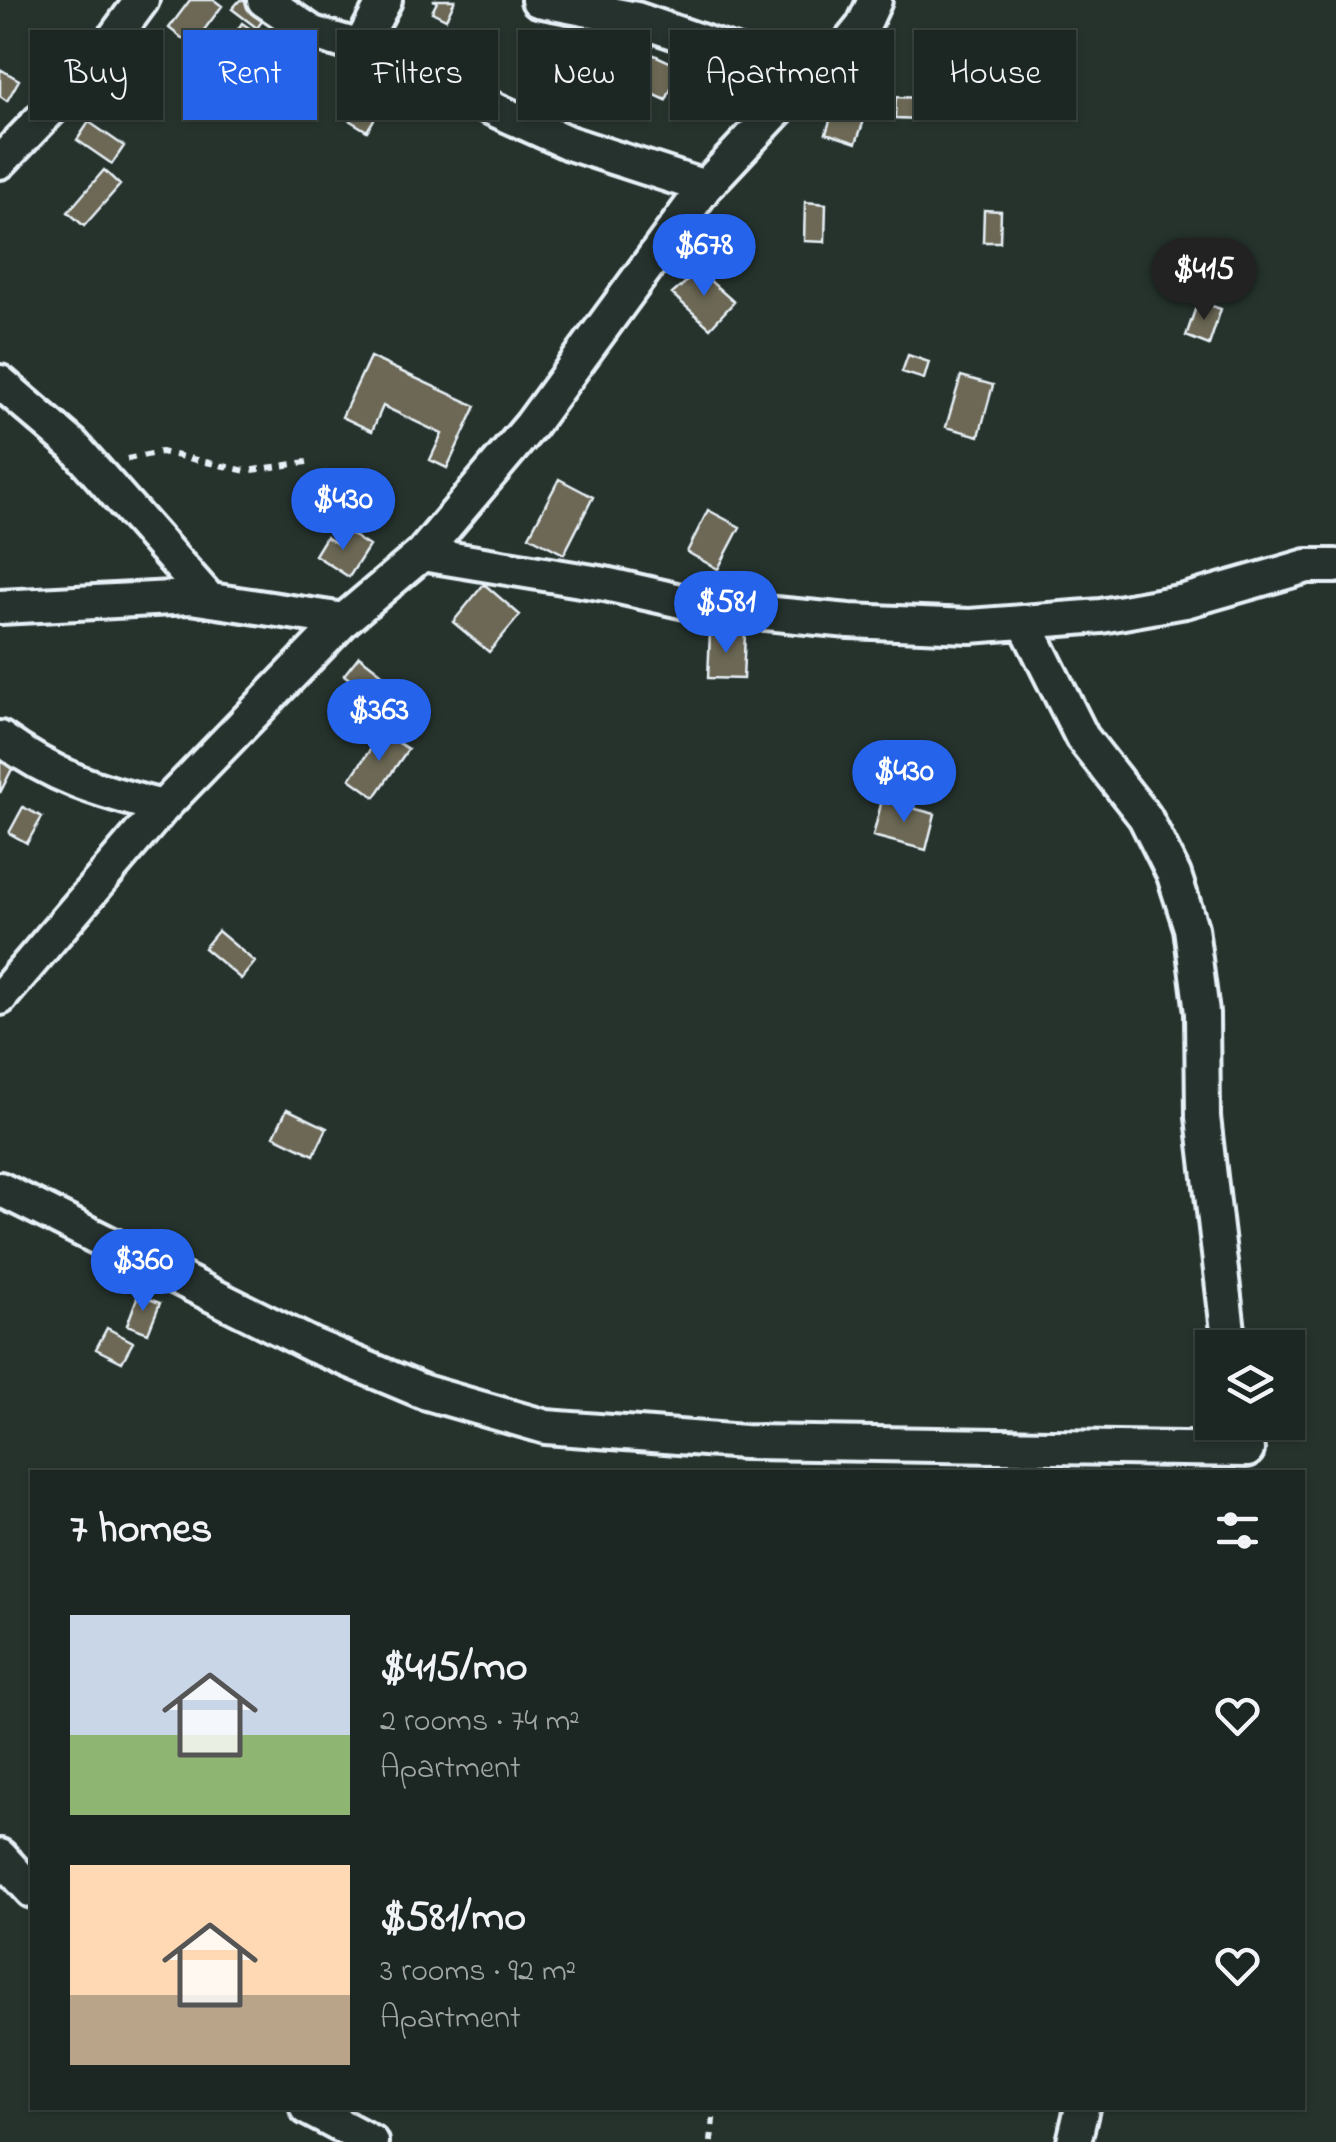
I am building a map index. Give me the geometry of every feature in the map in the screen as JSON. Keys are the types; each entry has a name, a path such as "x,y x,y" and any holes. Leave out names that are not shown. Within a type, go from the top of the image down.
{"street":[{"path":"0,162 98,60 142,0"},
{"path":"264,0 312,33 337,39"},
{"path":"369,30 385,0"},
{"path":"538,0 636,19 670,31"},
{"path":"861,30 875,0"},
{"path":"498,111 569,142 705,187"},
{"path":"0,998 163,807 344,620 422,554 532,425 705,187 768,120"},
{"path":"0,382 58,430 208,598"},
{"path":"422,554 605,584 712,608 849,621 1026,624 1185,601 1307,566 1336,566"},
{"path":"0,607 208,598 344,620"},
{"path":"1026,624 1082,737 1146,817 1174,875 1191,928 1202,1013 1209,1188 1228,1330"},
{"path":"0,738 37,765 84,788 163,807"},
{"path":"0,1189 231,1307 370,1370 470,1407 546,1427 744,1442 1246,1448"},
{"path":"0,1856 30,1889"},
{"path":"311,2110 371,2142"},
{"path":"1074,2142 1082,2110"}],"path":[{"path":"91,467 160,452 246,471 307,462"},
{"path":"711,2142 714,2110"}],"building":[{"path":"190,0 214,0 222,6 204,30 183,30 183,39 169,28"},
{"path":"240,0 254,0 269,12 257,28 232,9"},
{"path":"433,0 455,0 446,19 432,12 437,2"},
{"path":"650,53 670,62 670,91 666,100 650,93"},
{"path":"0,69 19,80 7,101 0,96"},
{"path":"896,97 914,98 914,119 895,118"},
{"path":"349,120 374,120 367,131"},
{"path":"830,120 864,120 856,143 826,133"},
{"path":"89,122 124,146 112,164 77,140"},
{"path":"104,170 120,185 84,226 68,212"},
{"path":"805,202 826,204 825,242 804,241"},
{"path":"984,210 1001,211 1000,242 983,242"},
{"path":"699,271 734,302 710,328 672,294"},
{"path":"1198,301 1221,309 1209,345 1186,336"},
{"path":"908,355 929,362 924,379 902,372"},
{"path":"370,357 476,406 447,468 430,460 442,434 383,406 372,431 342,417"},
{"path":"961,376 993,385 979,436 946,427"},
{"path":"559,479 593,497 564,554 529,536"},
{"path":"708,510 740,527 718,569 687,552"},
{"path":"346,531 369,546 349,577 315,555 326,537 338,544"},
{"path":"484,584 520,615 489,652 453,622"},
{"path":"710,632 745,634 743,679 708,678"},
{"path":"359,656 403,690 371,731 351,715 368,693 344,675"},
{"path":"382,732 408,749 375,797 350,779"},
{"path":"0,761 13,767 0,793"},
{"path":"882,800 935,814 926,850 873,836"},
{"path":"23,807 42,817 27,843 9,833"},
{"path":"218,931 255,962 241,979 204,948"},
{"path":"287,1109 327,1128 314,1155 274,1136"},
{"path":"138,1295 160,1303 148,1333 127,1325"},
{"path":"107,1328 133,1342 122,1362 96,1349"}]}
